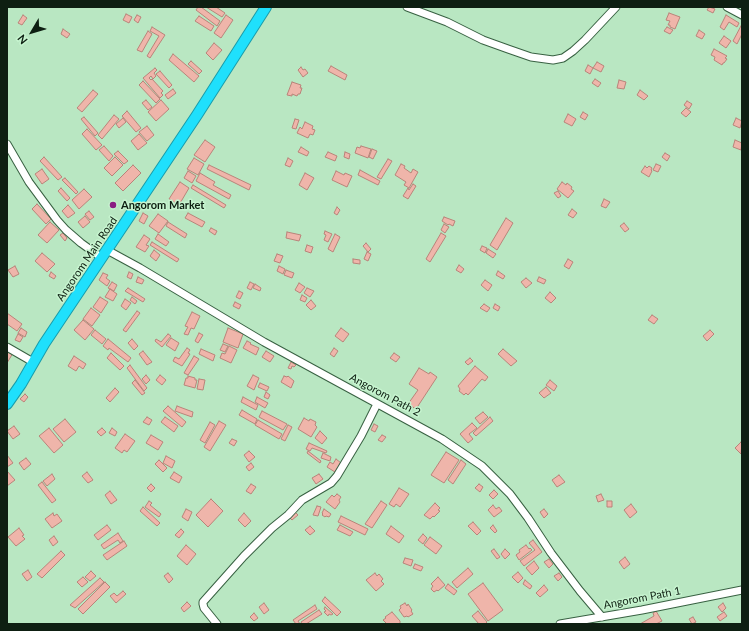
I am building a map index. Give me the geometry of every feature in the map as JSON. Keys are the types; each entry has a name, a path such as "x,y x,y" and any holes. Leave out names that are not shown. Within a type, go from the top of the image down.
{"highway":[{"name":"Angorom Main Road","path":"7,404 21,384 44,344 192,122 266,7"}],"street":[{"path":"407,7 447,22 483,40 508,50 530,57 553,60 564,58 573,51 616,7"},
{"path":"727,7 742,15"},
{"name":"Angorom Path 2","path":"7,144 29,182 66,230 105,254 140,268 258,338 442,439 482,466 495,478 520,507 551,553 602,617"},
{"path":"7,347 33,362"},
{"path":"217,624 204,608 203,602 244,556 272,528 288,515 302,500 327,486 337,476 361,436 377,404"},
{"name":"Angorom Path 1","path":"564,624 742,590"}],"building":[{"path":"198,7 201,7 220,21 217,26 196,10"},
{"path":"206,7 216,7 225,13 222,17"},
{"path":"709,7 715,9 713,13 707,10"},
{"path":"669,13 680,17 675,29 668,25 670,21 666,20"},
{"path":"126,14 132,17 129,23 123,20"},
{"path":"23,15 27,18 22,25 18,23"},
{"path":"137,15 141,17 138,23 134,20"},
{"path":"226,15 233,20 221,38 214,33"},
{"path":"726,15 739,23 737,27 729,22 724,30 720,27"},
{"path":"199,16 214,26 211,31 195,21"},
{"path":"742,24 742,34 737,44 733,41"},
{"path":"152,27 165,35 150,58 147,56 159,36 150,31"},
{"path":"667,27 673,30 670,34 664,31"},
{"path":"63,29 70,34 67,38 61,34"},
{"path":"699,30 705,34 702,39 696,36"},
{"path":"148,31 152,34 142,52 137,50"},
{"path":"724,36 731,41 726,48 719,43"},
{"path":"214,43 222,50 213,60 206,53"},
{"path":"714,49 727,56 725,58 727,59 722,65 714,60 715,57 711,55"},
{"path":"173,54 199,76 194,82 169,60"},
{"path":"191,61 202,71 199,74 188,64"},
{"path":"597,62 604,66 601,72 593,68"},
{"path":"588,65 593,68 590,74 585,71"},
{"path":"331,66 347,75 345,80 328,71"},
{"path":"301,67 308,73 303,77 298,70"},
{"path":"155,68 157,70 154,73 156,76 153,79 151,76 149,78 151,80 152,79 163,91 161,93 163,95 160,98 143,78"},
{"path":"160,71 172,85 169,88 156,74"},
{"path":"595,79 601,83 598,87 592,83"},
{"path":"619,80 626,82 624,89 617,88"},
{"path":"143,81 160,99 156,103 139,85"},
{"path":"292,82 301,85 300,88 302,88 300,94 297,96 292,94 292,96 287,95"},
{"path":"173,89 176,93 168,99 165,95"},
{"path":"93,90 98,94 82,112 77,108"},
{"path":"640,90 648,96 644,100 637,95"},
{"path":"146,100 152,107 148,110 142,103"},
{"path":"161,100 169,109 156,121 148,112"},
{"path":"687,101 692,104 689,109 684,105"},
{"path":"686,108 691,112 686,117 681,113"},
{"path":"127,111 141,128 136,132 122,116"},
{"path":"583,112 588,115 585,120 580,117"},
{"path":"568,114 576,119 572,126 564,122"},
{"path":"114,115 119,119 102,139 98,135"},
{"path":"84,117 98,133 95,136 81,119"},
{"path":"123,118 126,122 119,128 116,124"},
{"path":"736,118 742,121 740,128 733,125"},
{"path":"295,119 299,120 296,129 292,128"},
{"path":"305,122 313,126 312,129 315,130 313,135 310,134 308,138 297,133 300,127 302,129"},
{"path":"147,126 154,135 147,141 139,132"},
{"path":"87,129 102,145 96,150 82,134"},
{"path":"139,134 147,143 138,150 131,141"},
{"path":"205,140 215,147 205,162 194,155"},
{"path":"735,140 742,143 741,150 733,147"},
{"path":"104,146 113,156 109,161 99,150"},
{"path":"361,146 371,149 368,158 355,153 357,147 360,148"},
{"path":"301,147 309,152 307,156 298,152"},
{"path":"372,149 377,151 373,159 369,157"},
{"path":"118,151 128,161 124,164 114,154"},
{"path":"328,152 337,156 335,161 325,157"},
{"path":"345,152 350,154 349,159 344,157"},
{"path":"665,153 670,156 667,161 662,157"},
{"path":"44,157 62,177 58,180 40,161"},
{"path":"115,157 123,165 112,176 104,168"},
{"path":"194,158 204,164 198,175 187,169"},
{"path":"288,158 293,161 290,167 285,165"},
{"path":"388,159 392,161 381,179 377,177"},
{"path":"401,164 411,173 413,169 418,172 409,188 404,185 406,182 395,175"},
{"path":"656,164 661,166 658,172 653,170"},
{"path":"133,165 141,173 123,191 115,183"},
{"path":"209,165 251,185 249,190 207,169"},
{"path":"645,166 647,168 649,166 652,168 649,177 641,172"},
{"path":"42,169 49,179 42,184 35,174"},
{"path":"360,170 380,181 378,185 358,175"},
{"path":"188,171 196,176 192,183 184,178"},
{"path":"336,171 344,175 345,173 352,176 347,187 332,180"},
{"path":"200,173 215,182 213,185 231,195 229,199 196,181"},
{"path":"305,173 314,178 307,190 299,185"},
{"path":"65,178 78,192 76,194 62,180"},
{"path":"180,182 189,188 179,205 169,199"},
{"path":"562,182 566,185 567,183 574,191 568,198 557,189"},
{"path":"413,184 416,186 408,199 403,196 408,188 409,190"},
{"path":"193,185 226,205 224,208 191,188"},
{"path":"61,188 70,198 67,201 58,191"},
{"path":"84,189 92,197 79,209 72,200"},
{"path":"558,191 561,196 558,198 554,193"},
{"path":"604,199 610,202 606,208 601,206"},
{"path":"37,204 51,219 46,224 32,209"},
{"path":"68,205 75,213 68,218 62,211"},
{"path":"337,207 340,210 337,215 334,213"},
{"path":"572,209 577,213 573,218 568,215"},
{"path":"89,211 94,217 90,220 85,214"},
{"path":"143,213 148,216 144,224 139,221"},
{"path":"188,213 205,222 202,227 185,218"},
{"path":"158,214 168,221 159,233 149,226"},
{"path":"85,216 90,222 83,228 78,222"},
{"path":"444,217 455,221 453,226 442,221"},
{"path":"506,218 513,223 497,250 490,245"},
{"path":"50,222 59,230 47,243 38,235"},
{"path":"168,222 187,234 185,238 166,226"},
{"path":"624,223 629,229 625,232 620,226"},
{"path":"444,224 449,227 445,233 441,230"},
{"path":"211,228 217,231 215,235 209,231"},
{"path":"325,231 332,234 328,242 324,240 326,235 324,234"},
{"path":"287,232 301,235 299,241 286,238"},
{"path":"63,233 67,238 65,241 60,235"},
{"path":"441,233 446,236 430,262 426,259"},
{"path":"158,234 169,242 166,246 155,239"},
{"path":"335,234 340,237 333,252 328,249"},
{"path":"144,235 150,239 146,245 149,246 145,252 136,247"},
{"path":"152,242 179,259 177,262 150,245"},
{"path":"366,243 371,249 368,252 363,246"},
{"path":"307,245 313,247 311,253 305,251"},
{"path":"482,246 487,248 485,253 480,250"},
{"path":"488,249 496,254 493,258 486,253"},
{"path":"154,250 160,255 156,261 150,256"},
{"path":"367,252 371,254 368,261 364,259"},
{"path":"42,253 55,264 47,272 35,261"},
{"path":"277,254 283,256 280,263 274,261"},
{"path":"353,259 360,260 360,264 353,263"},
{"path":"568,259 573,262 569,269 564,266"},
{"path":"459,265 464,269 461,273 456,270"},
{"path":"15,266 19,274 13,277 8,270"},
{"path":"279,266 285,269 283,274 277,271"},
{"path":"286,270 294,273 292,278 284,275"},
{"path":"498,271 505,276 503,279 496,275"},
{"path":"51,272 56,276 54,279 49,276"},
{"path":"129,272 133,274 131,279 127,277"},
{"path":"103,273 108,275 106,278 110,281 107,286 99,280"},
{"path":"138,277 144,280 142,284 136,282"},
{"path":"539,277 546,280 544,284 537,281"},
{"path":"526,278 532,283 526,288 521,282"},
{"path":"485,280 492,285 488,291 481,285"},
{"path":"112,282 117,285 114,291 108,288"},
{"path":"250,282 254,284 251,290 247,288"},
{"path":"299,283 305,287 300,293 295,290"},
{"path":"255,284 261,288 260,291 253,288"},
{"path":"128,288 145,299 143,302 125,291"},
{"path":"307,288 314,291 310,297 304,293"},
{"path":"110,289 117,294 113,301 105,297"},
{"path":"239,291 243,293 240,299 236,297"},
{"path":"550,292 556,298 551,303 545,298"},
{"path":"302,295 307,298 305,302 300,300"},
{"path":"100,297 108,302 101,313 93,307"},
{"path":"132,297 137,301 135,304 130,300"},
{"path":"125,299 131,303 126,310 121,306"},
{"path":"311,300 316,306 311,310 306,305"},
{"path":"235,302 241,305 239,309 233,306"},
{"path":"484,304 490,308 487,312 480,308"},
{"path":"495,304 500,307 498,311 493,308"},
{"path":"91,308 100,315 92,326 83,319"},
{"path":"137,311 140,313 126,332 123,330"},
{"path":"192,312 200,316 194,329 191,328 188,335 184,334 188,327 185,326"},
{"path":"7,313 22,324 17,331 7,324"},
{"path":"652,315 658,319 654,324 648,320"},
{"path":"83,320 94,329 85,340 74,330"},
{"path":"21,328 27,332 25,337 18,333"},
{"path":"228,328 243,334 238,348 223,342"},
{"path":"341,328 349,334 343,342 335,336"},
{"path":"95,330 106,339 102,344 91,335"},
{"path":"710,330 714,334 707,341 703,336"},
{"path":"199,333 203,335 198,343 195,341"},
{"path":"18,334 23,337 20,342 15,340"},
{"path":"168,334 171,336 162,347 155,341 156,339 161,342"},
{"path":"171,338 179,343 175,351 166,345"},
{"path":"108,339 131,358 128,362 109,348 108,350 103,346"},
{"path":"132,339 138,346 134,350 128,343"},
{"path":"247,341 259,348 256,355 243,348"},
{"path":"223,344 228,346 225,352 220,350"},
{"path":"229,346 237,350 231,363 220,358 222,353 225,354"},
{"path":"187,348 190,350 188,353 190,354 182,366 173,361 175,357 179,359"},
{"path":"334,348 338,351 334,357 330,354"},
{"path":"7,349 13,353 7,363"},
{"path":"201,349 215,355 213,361 199,354"},
{"path":"503,349 517,361 511,366 498,354"},
{"path":"143,351 152,362 147,365 139,354"},
{"path":"266,351 274,356 270,362 262,357"},
{"path":"111,353 124,366 120,370 107,358"},
{"path":"394,353 400,357 396,362 390,358"},
{"path":"74,356 86,364 83,369 79,366 76,371 68,366"},
{"path":"194,356 199,359 188,375 184,373"},
{"path":"470,358 473,361 468,365 465,362"},
{"path":"291,362 296,365 294,367 292,366 291,369 288,368"},
{"path":"130,365 147,388 144,391 127,368"},
{"path":"475,366 488,377 485,381 482,379 468,395 466,393 464,395 459,391 460,389 458,386"},
{"path":"419,368 429,374 430,372 437,377 416,409 408,404 418,390 409,384"},
{"path":"146,375 150,380 146,384 142,379"},
{"path":"160,375 166,380 162,385 156,380"},
{"path":"253,375 259,378 254,390 247,386"},
{"path":"188,376 197,380 195,388 184,385"},
{"path":"284,376 288,376 294,381 291,388 281,382"},
{"path":"199,379 205,380 203,390 197,389"},
{"path":"135,380 145,393 142,395 132,383"},
{"path":"550,380 557,386 554,391 546,385"},
{"path":"260,383 269,387 267,391 258,387"},
{"path":"546,387 551,393 544,398 539,393"},
{"path":"115,388 119,392 110,402 106,398"},
{"path":"266,392 270,395 268,399 264,397"},
{"path":"25,394 28,397 24,402 20,399"},
{"path":"243,397 258,405 256,410 241,402"},
{"path":"257,397 268,403 265,408 255,402"},
{"path":"168,406 186,422 182,427 163,411"},
{"path":"177,406 193,412 192,417 175,411"},
{"path":"242,410 257,419 255,424 239,415"},
{"path":"262,411 287,424 283,430 259,417"},
{"path":"483,412 488,417 480,424 475,418"},
{"path":"147,417 152,420 149,425 143,422"},
{"path":"165,417 178,426 174,432 161,422"},
{"path":"490,417 493,421 476,436 473,433"},
{"path":"304,418 309,421 310,419 316,422 315,425 317,427 311,437 298,429"},
{"path":"65,419 76,432 64,442 53,429"},
{"path":"258,420 282,434 279,439 255,425"},
{"path":"219,421 226,425 210,451 204,447"},
{"path":"210,422 215,425 205,443 200,440"},
{"path":"472,423 477,428 469,434 473,439 468,443 460,434"},
{"path":"374,424 378,426 375,432 371,430"},
{"path":"288,425 292,427 285,441 281,439"},
{"path":"14,426 20,434 13,439 7,431"},
{"path":"49,428 63,445 54,453 39,436"},
{"path":"102,428 106,432 101,436 97,432"},
{"path":"112,428 117,432 115,436 109,433"},
{"path":"320,431 327,438 322,444 315,438"},
{"path":"125,434 135,441 127,452 124,450 122,453 115,448"},
{"path":"151,435 163,442 158,450 146,443"},
{"path":"382,435 386,437 382,442 378,440"},
{"path":"232,439 237,441 234,446 229,443"},
{"path":"741,442 742,443 741,454 735,448"},
{"path":"309,443 327,451 326,453 312,448 310,451 306,449"},
{"path":"249,451 255,457 249,462 244,455"},
{"path":"308,451 321,461 320,463 307,453"},
{"path":"446,452 459,460 444,483 431,475"},
{"path":"323,453 331,457 330,461 321,458"},
{"path":"7,455 13,463 7,467"},
{"path":"166,456 175,461 172,468 163,463"},
{"path":"26,458 31,464 24,470 19,463"},
{"path":"336,459 341,463 335,472 327,467 330,462 333,464"},
{"path":"159,460 167,468 163,472 155,464"},
{"path":"461,460 466,464 453,484 448,480"},
{"path":"251,463 254,467 249,471 246,467"},
{"path":"7,471 15,480 7,486"},
{"path":"87,472 93,480 88,483 82,476"},
{"path":"174,472 182,477 179,483 170,478"},
{"path":"52,474 55,479 47,486 43,481"},
{"path":"319,474 323,479 316,484 312,478"},
{"path":"559,475 565,482 557,487 552,480"},
{"path":"42,482 56,500 52,503 38,485"},
{"path":"151,484 155,488 151,492 147,488"},
{"path":"251,484 256,487 251,494 246,491"},
{"path":"479,484 483,487 480,492 475,488"},
{"path":"399,488 409,494 400,507 396,504 394,507 389,504"},
{"path":"494,490 498,494 493,499 489,495"},
{"path":"110,491 117,500 111,504 105,495"},
{"path":"337,494 341,497 339,500 340,502 335,509 326,502 332,495 334,497"},
{"path":"601,494 604,500 598,502 596,496"},
{"path":"211,499 223,511 208,527 196,515"},
{"path":"149,501 152,503 150,505 161,514 159,517 145,507"},
{"path":"381,501 387,505 372,528 365,524"},
{"path":"607,501 612,501 612,507 607,507"},
{"path":"435,503 440,508 438,510 440,511 430,519 424,515"},
{"path":"631,504 637,512 630,518 624,510"},
{"path":"493,505 496,509 499,507 502,511 494,517 488,510"},
{"path":"317,506 321,507 318,516 313,515"},
{"path":"143,507 160,523 157,526 140,511"},
{"path":"186,509 192,512 188,521 182,517"},
{"path":"324,509 331,514 329,517 322,515"},
{"path":"544,509 548,514 544,518 540,512"},
{"path":"294,511 298,515 292,520 288,516"},
{"path":"53,513 54,516 57,514 62,521 52,528 45,519"},
{"path":"244,513 251,521 245,527 238,520"},
{"path":"341,516 368,529 365,535 338,522"},
{"path":"473,522 481,531 477,535 468,526"},
{"path":"107,525 111,530 98,540 94,535"},
{"path":"340,525 353,532 350,536 337,530"},
{"path":"493,525 497,531 495,533 490,528"},
{"path":"310,526 315,531 310,535 305,530"},
{"path":"391,526 404,536 399,543 386,534"},
{"path":"19,528 25,539 16,546 8,537"},
{"path":"181,529 184,532 179,538 175,535"},
{"path":"118,533 123,541 120,543 118,540 104,549 101,545"},
{"path":"423,534 427,538 423,544 418,540"},
{"path":"54,536 58,542 53,546 49,540"},
{"path":"430,537 442,546 436,554 424,545"},
{"path":"533,540 542,552 524,566 520,561 535,550 529,543"},
{"path":"124,541 127,546 107,560 103,555"},
{"path":"186,545 196,554 187,565 177,556"},
{"path":"526,545 532,550 519,560 516,555 520,552 519,550"},
{"path":"494,549 500,557 497,559 491,551"},
{"path":"505,549 510,554 505,559 501,554"},
{"path":"61,551 65,555 42,578 37,574"},
{"path":"625,557 630,564 624,569 619,562"},
{"path":"405,558 413,560 411,566 403,563"},
{"path":"549,559 553,564 549,568 544,562"},
{"path":"534,561 539,568 532,575 526,568"},
{"path":"415,564 423,567 421,571 413,568"},
{"path":"468,568 473,574 457,588 452,582"},
{"path":"28,570 32,577 27,581 22,574"},
{"path":"91,571 96,576 90,581 85,577"},
{"path":"518,572 523,578 518,583 512,577"},
{"path":"168,573 173,579 169,583 164,576"},
{"path":"375,573 377,576 379,574 383,579 381,581 384,584 376,591 366,580"},
{"path":"559,573 562,577 558,581 554,576"},
{"path":"83,577 88,582 82,587 77,582"},
{"path":"438,577 445,585 438,591 437,590 434,592 431,589 433,586 431,584"},
{"path":"100,578 104,582 75,608 70,605"},
{"path":"525,580 532,586 530,589 523,584"},
{"path":"105,582 110,587 83,614 78,609"},
{"path":"483,583 503,610 488,621 468,594"},
{"path":"448,584 457,591 454,595 445,588"},
{"path":"544,585 548,590 540,597 536,593"},
{"path":"123,591 126,594 116,603 110,596 114,593 117,596"},
{"path":"325,597 341,612 337,616 322,601"},
{"path":"187,602 191,606 184,612 181,608"},
{"path":"264,603 269,610 264,614 259,607"},
{"path":"405,603 407,606 408,604 413,614 408,617 404,617 399,610 401,608 400,606"},
{"path":"723,603 726,608 722,612 718,607"},
{"path":"315,605 317,609 298,621 300,624 296,624 293,620"},
{"path":"325,607 333,614 329,614 328,616 324,612 326,611 324,609"},
{"path":"319,610 322,614 306,624 302,624 301,622"},
{"path":"478,611 487,622 485,624 479,624 472,616"},
{"path":"656,611 662,621 656,624 640,624 654,616 653,613"},
{"path":"392,612 400,621 400,624 387,624 383,620"},
{"path":"724,612 727,616 720,621 717,617"},
{"path":"254,613 258,618 254,621 250,617"},
{"path":"693,617 696,622 692,624 689,619"}],"place":[{"name":"Angorom Market","path":"113,205"}]}
